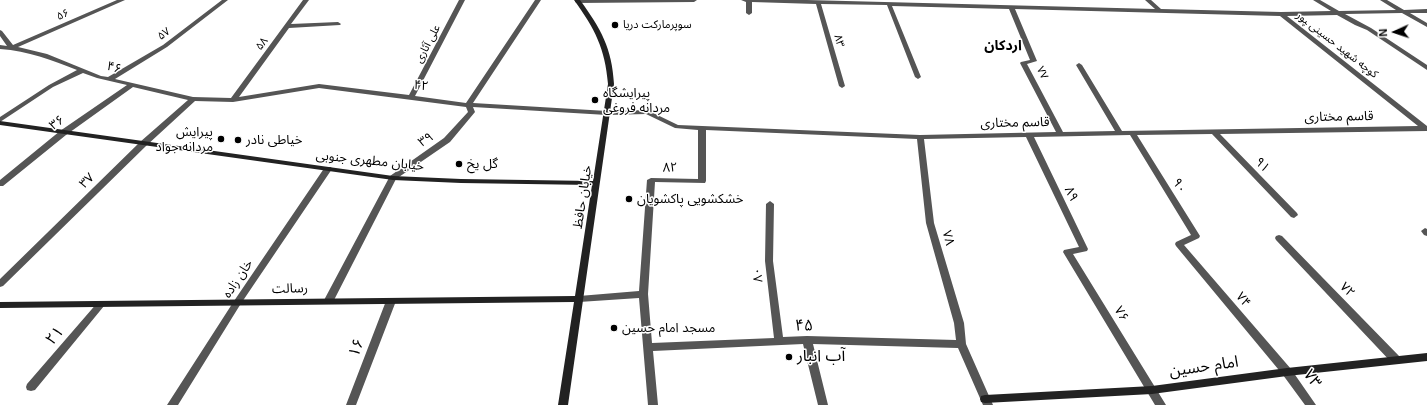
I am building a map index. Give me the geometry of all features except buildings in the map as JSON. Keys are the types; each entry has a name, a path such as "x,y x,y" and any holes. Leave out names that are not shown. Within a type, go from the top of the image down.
{"street":[{"name":"۵۶","path":"12,48 122,0"},
{"name":"۵۷","path":"110,80 166,46 225,0"},
{"name":"۵۸","path":"233,100 306,0"},
{"name":"علی آثاری","path":"411,97 462,0"},
{"name":"۳۹","path":"328,302 392,178 447,140 472,112 468,106 538,0"},
{"path":"577,1 694,0"},
{"name":"کوچه شهید حسینی ‍پور","path":"744,0 1281,14 1426,129"},
{"path":"748,0 750,13"},
{"path":"985,0 990,7"},
{"path":"1148,0 1160,11"},
{"path":"1316,0 1336,13 1369,29 1427,68"},
{"path":"1383,0 1427,25"},
{"name":"خیابان حافظ","path":"563,405 611,84 608,53 597,29 577,1"},
{"name":"۸۳","path":"818,2 842,86"},
{"path":"889,4 918,77"},
{"name":"۷۷","path":"1012,8 1034,61 1023,62 1060,134"},
{"path":"1281,14 1427,11"},
{"path":"288,26 338,24"},
{"path":"0,32 12,48"},
{"name":"۴۶","path":"0,47 45,55 110,80 193,99 233,100"},
{"path":"1079,65 1119,133"},
{"path":"0,120 51,86 83,70"},
{"name":"۳۶","path":"0,184 63,133 132,85"},
{"name":"۴۲","path":"233,100 319,86 411,97 468,106 607,113"},
{"name":"۳۷","path":"0,284 143,144 193,99"},
{"name":"قاسم مختاری","path":"607,113 647,112 677,127 920,137 1213,131 1426,129"},
{"name":"خیابان مطهری جنوبی","path":"0,124 392,178 461,181 597,183"},
{"name":"۸۲","path":"643,294 651,180 702,181 702,128"},
{"name":"۹۱","path":"1213,131 1294,215"},
{"name":"۹۰","path":"1132,133 1196,236 1179,244"},
{"name":"۸۹","path":"1029,135 1084,249 1067,252"},
{"name":"۷۸","path":"920,137 930,223 959,323 961,344"},
{"name":"خان زاده","path":"172,405 237,302 328,169"},
{"name":"۸۰","path":"770,204 769,261 779,342"},
{"name":"۷۲","path":"1279,238 1396,360"},
{"name":"۷۴","path":"1179,244 1287,372"},
{"name":"۷۶","path":"1067,252 1161,405"},
{"path":"579,299 643,294 652,405"},
{"name":"رسالت","path":"0,305 579,299"},
{"name":"۱۶","path":"351,405 391,301"},
{"name":"۲۱","path":"30,387 101,304"},
{"path":"807,340 823,405"},
{"name":"۴۵","path":"647,346 807,340 961,344"},
{"path":"961,344 986,402"},
{"name":"امام حسین","path":"986,402 1152,390 1287,372 1427,357"},
{"name":"۷۳","path":"1287,372 1311,405"}],"place":[{"name":"سوپرمارکت دریا","path":"615,25"},
{"name":"پیرایشگاه مردانه فروغی","path":"595,100"},
{"name":"پیرایش مردانه جواد","path":"221,139"},
{"name":"خیاطی نادر","path":"238,140"},
{"name":"گل یخ","path":"459,164"},
{"name":"خشکشویی پاکشویان","path":"629,199"},
{"name":"مسجد امام حسین","path":"614,328"},
{"name":"آب انبار","path":"789,357"}],"district":[{"name":"اردکان","path":"1003,46"}]}
